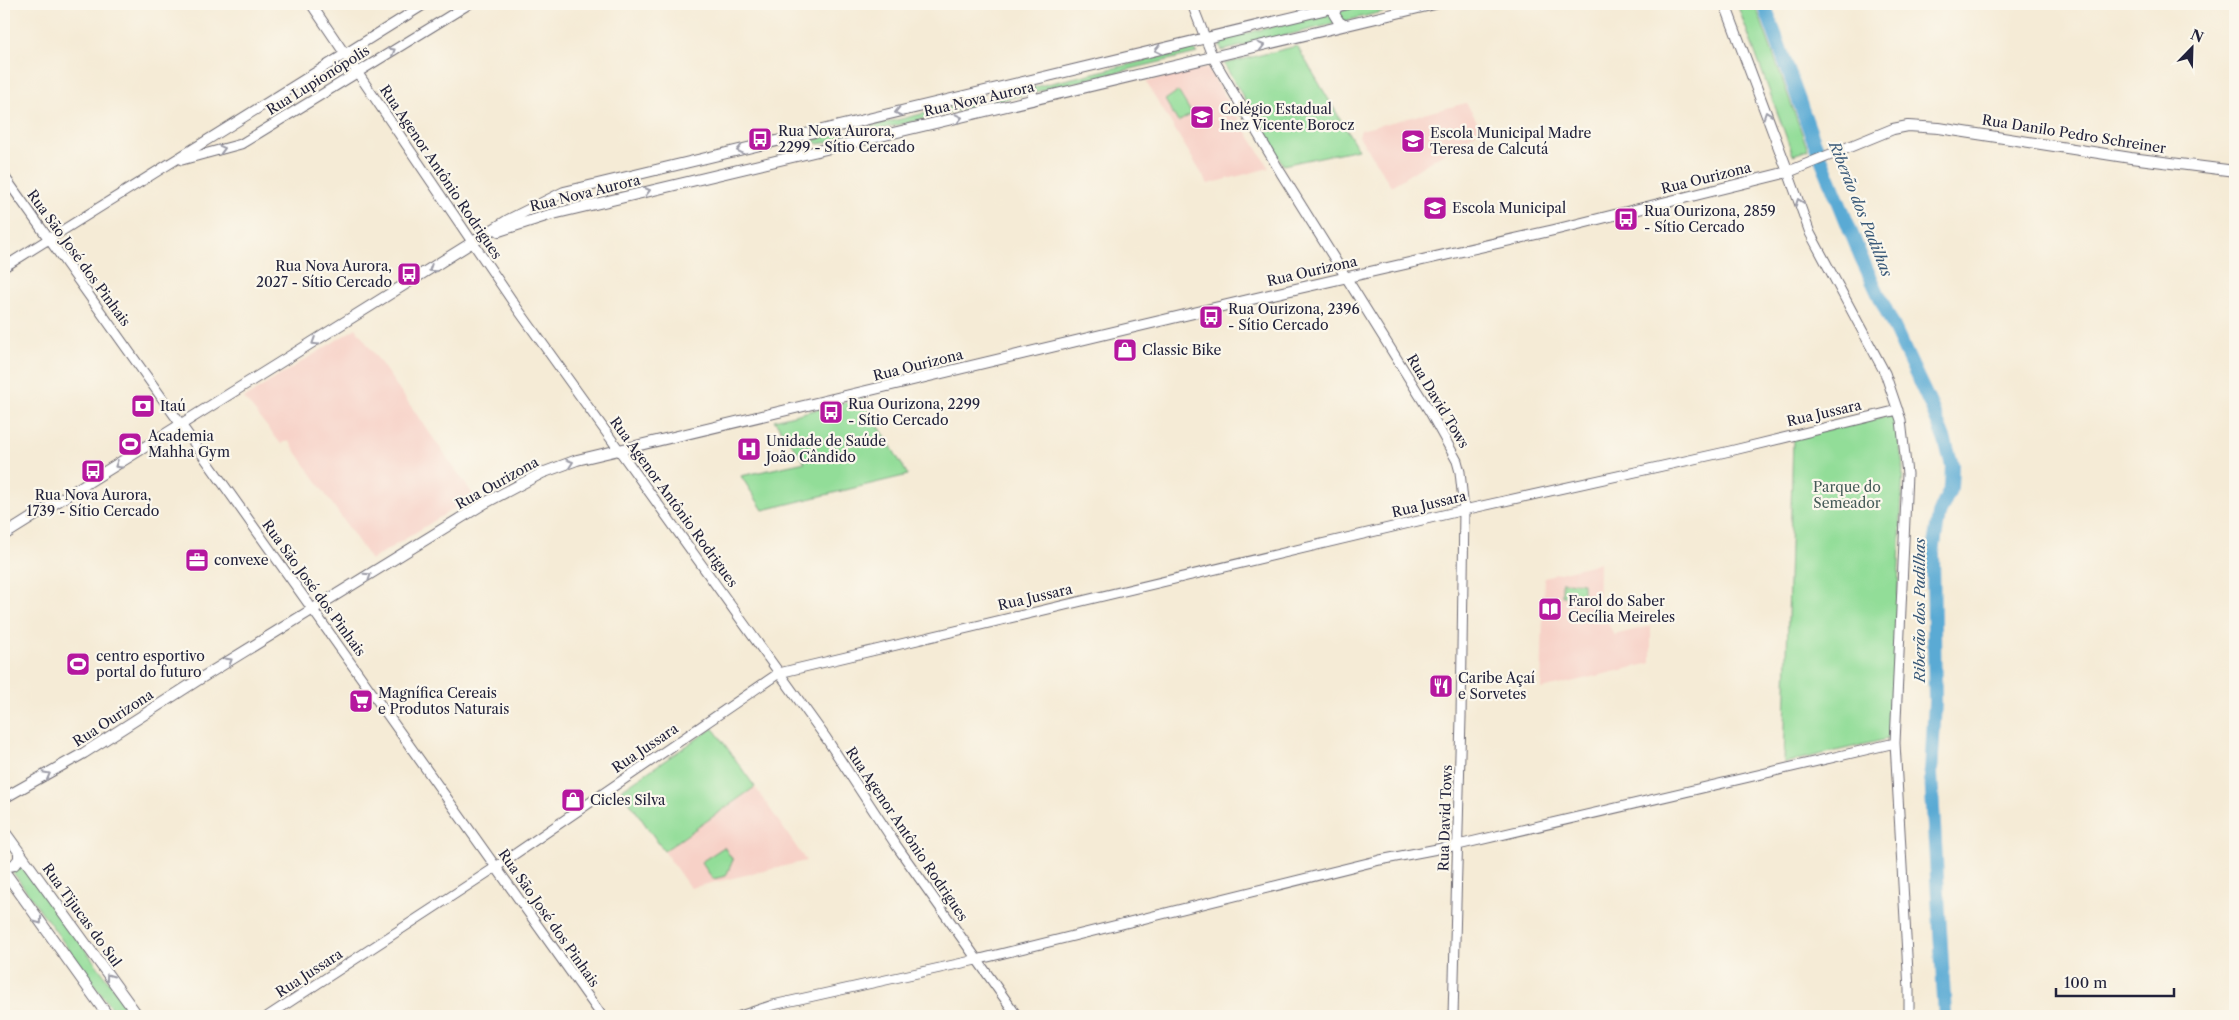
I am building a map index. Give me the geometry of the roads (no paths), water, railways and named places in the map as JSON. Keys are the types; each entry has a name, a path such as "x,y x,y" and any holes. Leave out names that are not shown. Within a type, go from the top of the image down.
{"main road":[{"name":"Rua Nova Aurora","path":"4,535 473,243 540,202 564,192 1348,4"},
{"name":"Rua Nova Aurora","path":"473,243 504,229 549,215 1435,4"},
{"path":"1725,4 1788,172"},
{"path":"1337,6 1334,14 1338,22 1344,25"},
{"path":"1317,11 1327,21 1326,30"},
{"name":"Rua Ourizona","path":"4,798 56,770 198,680 314,611 514,486 560,466 620,449 1554,230 1788,172 1881,133 1908,126"},
{"name":"Rua Danilo Pedro Schreiner","path":"1908,126 1928,126 2131,158 2235,171"},
{"path":"1773,175 1779,170 1784,161"},
{"name":"Rua Tijucas do Sul","path":"4,831 138,1016"},
{"path":"4,867 14,865 18,859 19,852"},
{"path":"4,871 108,1016"}],"street":[{"name":"Rua Agenor Antônio Rodrigues","path":"311,4 517,308 779,673 976,960 1017,1016"},
{"name":"Rua Lupionópolis","path":"4,267 48,238 175,162 206,140 425,4"},
{"name":"Rua Lupionópolis","path":"175,162 241,144 469,4"},
{"name":"Rua David Tows","path":"1192,4 1214,58 1346,278 1430,412 1457,461 1464,510 1453,1016"},
{"path":"1029,81 1034,100"},
{"path":"1788,172 1810,233 1885,373 1898,410 1907,474 1895,742 1909,1016"},
{"name":"Rua São José dos Pinhais","path":"4,176 602,1016"},
{"name":"Rua Jussara","path":"268,1016 496,867 779,673 1464,510 1898,410"},
{"path":"740,1016 773,1005 976,960 1380,860 1458,845 1895,742"}],"waterway":[{"name":"Riberão dos Padilhas","path":"1764,4 1810,131 1861,257 1931,406 1952,465 1951,487 1939,514 1933,552 1935,702 1931,774 1945,1016"}],"place":[{"name":"Colégio Estadual Inez Vicente Borocz","path":"1202,117"},
{"name":"Rua Nova Aurora, 2299 - Sítio Cercado","path":"760,139"},
{"name":"Escola Municipal Madre Teresa de Calcutá","path":"1413,141"},
{"name":"Escola Municipal","path":"1435,208"},
{"name":"Rua Ourizona, 2859 - Sítio Cercado","path":"1626,219"},
{"name":"Rua Nova Aurora, 2027 - Sítio Cercado","path":"409,274"},
{"name":"Rua Ourizona, 2396 - Sítio Cercado","path":"1211,317"},
{"name":"Classic Bike","path":"1125,350"},
{"name":"Itaú","path":"143,406"},
{"name":"Rua Ourizona, 2299 - Sítio Cercado","path":"831,412"},
{"name":"Academia Mahha Gym","path":"130,444"},
{"name":"Unidade de Saúde João Cândido","path":"749,449"},
{"name":"Rua Nova Aurora, 1739 - Sítio Cercado","path":"93,471"},
{"name":"convexe","path":"197,560"},
{"name":"Farol do Saber Cecília Meireles","path":"1550,609"},
{"name":"centro esportivo portal do futuro","path":"78,664"},
{"name":"Caribe Açaí e Sorvetes","path":"1441,686"},
{"name":"Magnífica Cereais e Produtos Naturais","path":"361,701"},
{"name":"Cicles Silva","path":"573,800"}],"park label":[{"name":"Parque do Semeador","path":"1847,496"}]}
